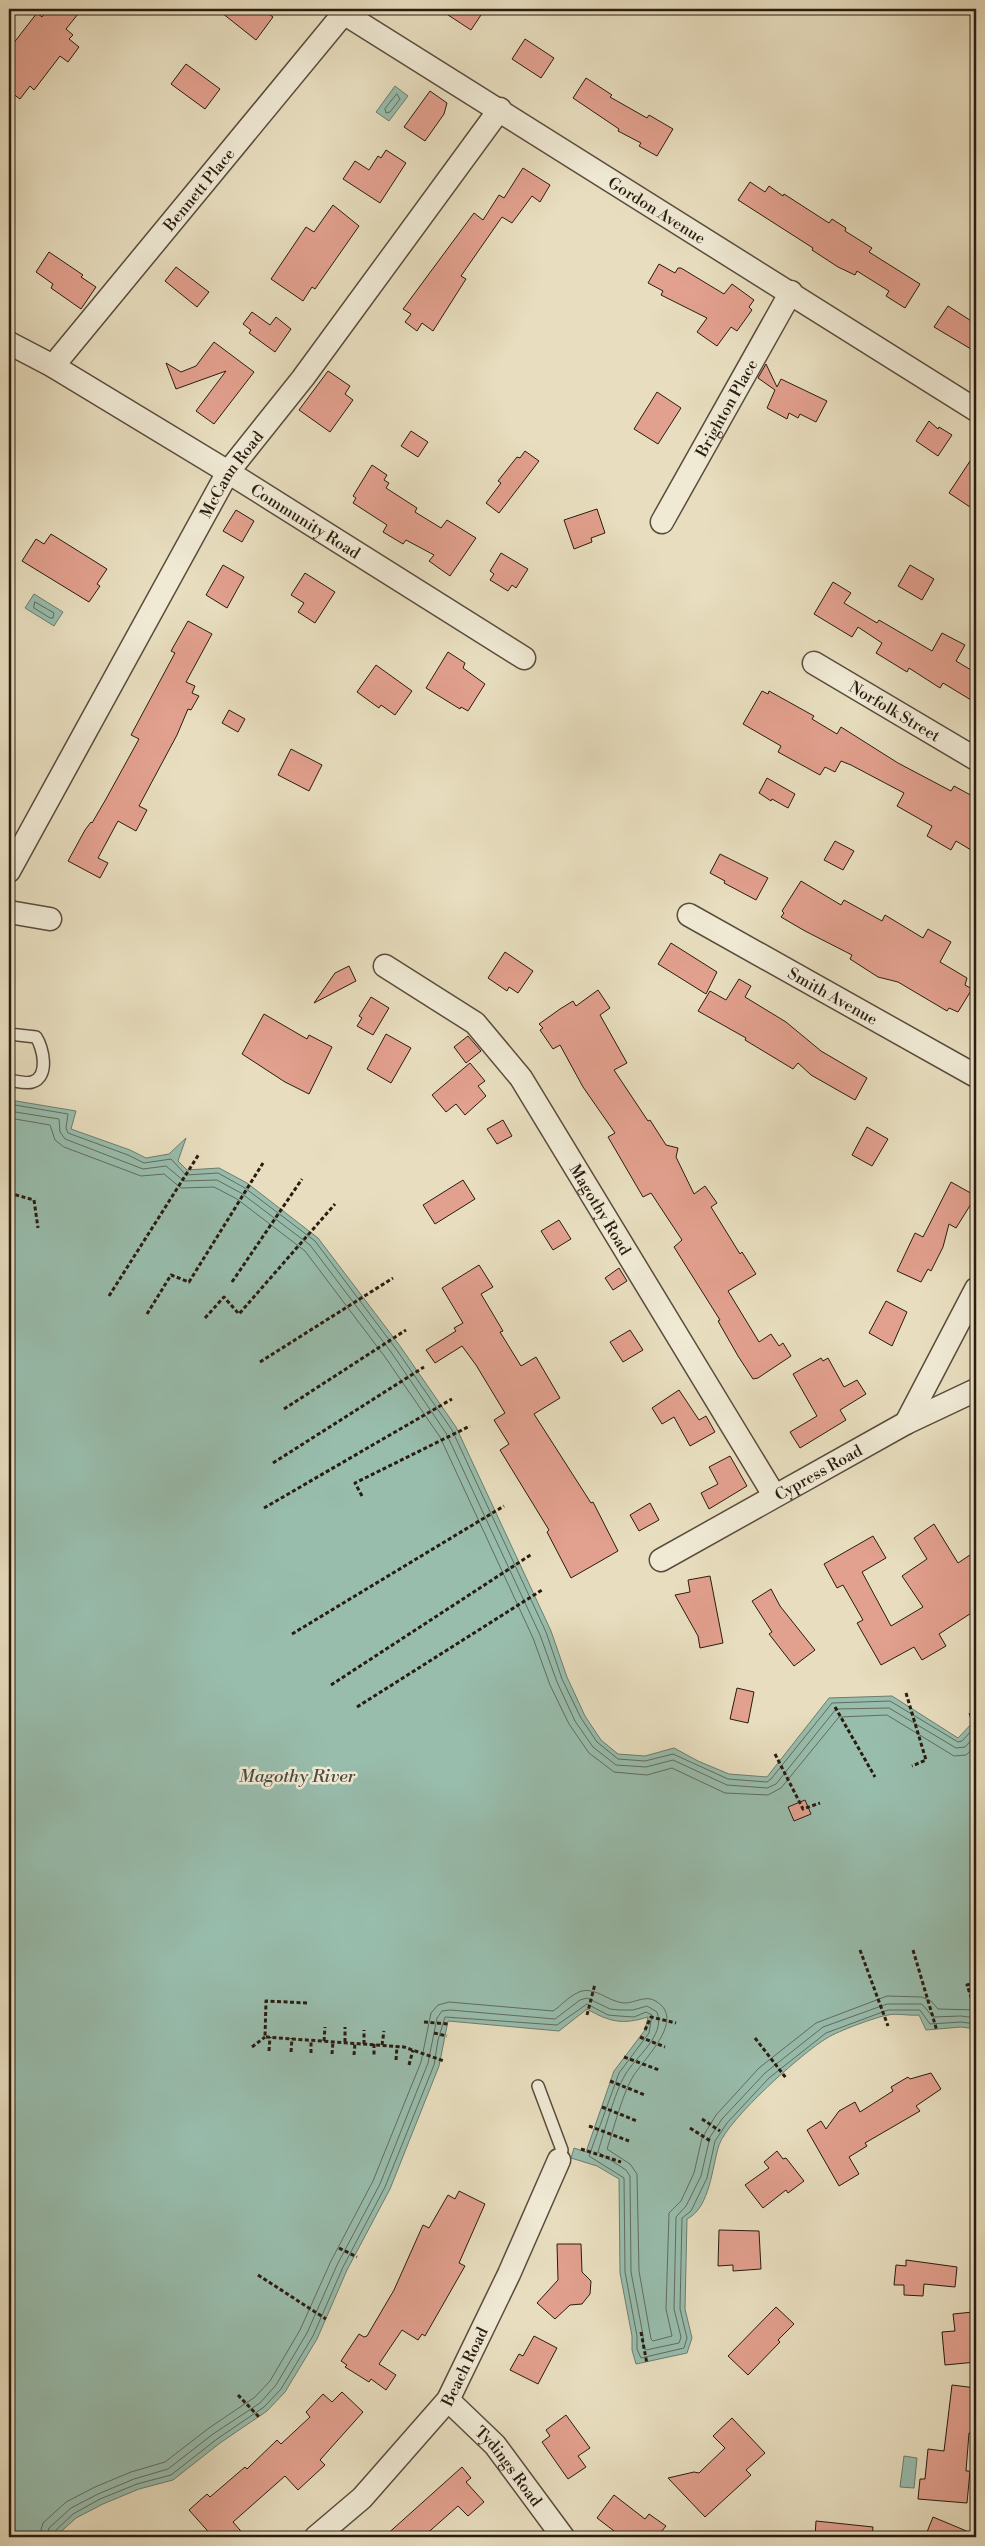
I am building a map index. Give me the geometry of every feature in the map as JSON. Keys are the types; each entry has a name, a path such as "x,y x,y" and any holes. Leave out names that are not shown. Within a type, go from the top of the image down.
{"street":[{"name":"Gordon Avenue","path":"341,11 500,109 976,410"},
{"name":"Bennett Place","path":"53,366 341,11"},
{"name":"McCann Road","path":"9,871 228,472 303,378 500,109"},
{"name":"Brighton Place","path":"662,522 791,292"},
{"name":"Community Road","path":"9,343 53,366 228,472 524,658"},
{"name":"Norfolk Street","path":"814,663 976,759"},
{"path":"9,912 50,919"},
{"name":"Smith Avenue","path":"689,915 976,1076"},
{"name":"Magothy Road","path":"385,966 476,1023 521,1078 774,1495"},
{"path":"906,1423 976,1289"},
{"name":"Cypress Road","path":"661,1560 774,1495 906,1423 976,1390"},
{"name":"Beach Road","path":"316,2537 362,2498 448,2400 568,2153"},
{"name":"Tydings Road","path":"448,2400 495,2445 563,2537"}],"lane":[{"path":"9,1034 36,1037 41,1045 43,1071 39,1079 31,1082 9,1080"},
{"path":"538,2086 568,2153"}],"path":[{"path":"109,1296 199,1154"},
{"path":"147,1314 171,1275 189,1282 263,1163"},
{"path":"232,1282 302,1179"},
{"path":"9,1193 34,1200 38,1228"},
{"path":"204,1318 224,1297 239,1314 335,1204"},
{"path":"260,1362 393,1278"},
{"path":"284,1409 406,1330"},
{"path":"273,1463 424,1367"},
{"path":"264,1508 452,1399"},
{"path":"362,1496 355,1483 470,1426"},
{"path":"292,1634 504,1506"},
{"path":"330,1685 532,1554"},
{"path":"357,1707 542,1590"},
{"path":"906,1693 926,1760 912,1766"},
{"path":"835,1707 876,1777"},
{"path":"970,1713 976,1731"},
{"path":"775,1754 803,1809 820,1803"},
{"path":"860,1950 888,2026"},
{"path":"913,1950 938,2031"},
{"path":"976,1982 967,1985 976,2012"},
{"path":"587,2015 595,1984"},
{"path":"265,2037 266,2001 307,2003"},
{"path":"645,2030 650,2017 676,2023"},
{"path":"424,2022 448,2024"},
{"path":"324,2041 325,2027"},
{"path":"344,2042 345,2027"},
{"path":"364,2030 364,2044"},
{"path":"382,2045 384,2031"},
{"path":"434,2032 446,2036"},
{"path":"252,2047 265,2037 374,2044 397,2046 413,2050 444,2062"},
{"path":"269,2051 270,2037"},
{"path":"640,2037 664,2047"},
{"path":"291,2052 292,2038"},
{"path":"756,2038 786,2078"},
{"path":"311,2040 311,2053"},
{"path":"332,2054 333,2041"},
{"path":"354,2055 355,2043"},
{"path":"374,2044 374,2055"},
{"path":"396,2060 397,2046"},
{"path":"409,2065 413,2050"},
{"path":"624,2057 658,2070"},
{"path":"610,2082 645,2095"},
{"path":"602,2107 636,2121"},
{"path":"702,2118 720,2131"},
{"path":"589,2126 629,2141"},
{"path":"690,2128 712,2142"},
{"path":"568,2153 621,2162"},
{"path":"340,2248 357,2257"},
{"path":"258,2275 326,2319"},
{"path":"641,2332 647,2364"},
{"path":"238,2395 259,2417"}],"water":[{"path":"395,86 408,96 389,121 376,112"},
{"path":"34,594 63,612 54,626 25,608"},
{"name":"Magothy River","path":"10,1100 76,1111 71,1129 130,1150 146,1158 169,1154 186,1138 178,1161 187,1170 219,1168 247,1183 318,1238 400,1346 456,1427 551,1631 567,1677 585,1716 601,1740 618,1754 645,1756 674,1748 729,1774 767,1777 829,1698 892,1696 958,1738 976,1719 976,2029 961,2027 926,2030 919,2015 896,2014 875,2018 827,2038 801,2057 767,2087 736,2119 719,2145 709,2186 701,2206 695,2214 687,2219 685,2309 692,2338 687,2353 636,2364 632,2350 632,2336 620,2273 619,2179 597,2166 571,2158 574,2148 586,2152 614,2071 645,2030 648,2017 631,2021 616,2021 587,2009 559,2031 448,2021 439,2066 390,2189 347,2270 317,2339 285,2392 267,2411 220,2443 173,2480 139,2489 103,2504 76,2518 55,2537 9,2537"},
{"path":"904,2456 917,2458 914,2488 900,2487"}],"building":[{"path":"48,9 82,9 66,29 73,35 69,39 79,47 68,62 60,56 34,90 30,86 20,99 9,91 9,49 37,13 42,17"},
{"path":"217,9 262,9 273,17 256,40"},
{"path":"439,9 485,9 471,30"},
{"path":"525,39 554,58 541,78 512,59"},
{"path":"186,64 220,89 205,109 171,84"},
{"path":"586,78 612,95 610,97 647,118 649,115 673,129 657,156 639,146 641,143 618,131 619,129 573,98"},
{"path":"430,91 447,103 444,114 425,141 404,127"},
{"path":"386,150 406,163 380,203 343,179 355,161 369,170 378,156 381,158"},
{"path":"523,168 550,185 540,202 532,196 512,223 502,217 461,276 466,279 433,331 422,323 417,331 405,322 411,314 403,309 474,213 483,220 499,195 504,198"},
{"path":"750,182 765,192 769,186 829,223 832,219 846,228 845,231 872,248 869,252 920,284 905,308 886,296 889,291 857,271 855,275 838,267 812,250 813,248 738,200"},
{"path":"333,205 359,226 315,289 312,287 303,301 271,279 306,227 314,232"},
{"path":"49,252 83,275 81,277 96,287 81,309 51,288 53,284 36,272"},
{"path":"659,264 675,273 678,268 681,268 724,294 732,284 754,300 749,307 752,310 737,331 731,327 717,346 697,332 707,318 661,295 663,291 648,283"},
{"path":"176,267 209,292 197,307 165,281"},
{"path":"948,306 976,324 976,352 934,327"},
{"path":"252,312 270,325 276,317 291,329 275,352 249,333 251,330 243,324"},
{"path":"214,342 254,372 214,424 196,411 226,371 176,389 166,363 181,372 196,366"},
{"path":"766,364 777,387 781,379 827,401 816,422 800,414 798,418 789,413 787,419 767,408 775,390 758,378"},
{"path":"328,371 350,386 345,394 353,400 330,432 299,410"},
{"path":"657,392 681,408 658,444 634,429"},
{"path":"929,421 938,429 939,427 952,435 938,456 916,441"},
{"path":"411,431 428,442 418,457 401,446"},
{"path":"525,451 539,461 499,513 486,503 501,483 498,481 517,457 520,458"},
{"path":"976,452 976,511 949,493"},
{"path":"372,465 387,475 384,480 389,483 386,488 417,508 415,512 441,528 447,520 476,538 450,576 429,561 434,555 406,540 403,544 383,532 387,525 353,503 356,498 353,496"},
{"path":"597,509 605,533 591,538 592,542 574,549 564,520"},
{"path":"236,510 254,521 242,542 223,531"},
{"path":"51,534 107,569 97,584 100,586 89,602 22,561 36,539 44,544"},
{"path":"501,553 528,569 516,588 512,585 508,591 490,580 494,574 490,571"},
{"path":"223,565 244,577 227,608 206,595"},
{"path":"910,565 934,579 922,600 898,586"},
{"path":"305,573 335,592 315,623 298,612 304,603 291,595"},
{"path":"833,582 851,593 844,603 877,623 879,620 932,651 942,633 965,645 956,661 976,673 976,703 943,683 940,688 909,668 907,672 876,653 882,643 858,627 852,637 814,614"},
{"path":"188,621 212,634 186,682 195,686 192,693 199,696 191,710 188,709 177,735 139,806 147,810 136,831 118,821 98,858 108,863 100,878 68,861 85,830 92,823 106,799 139,739 131,735 175,653 171,651"},
{"path":"448,652 465,663 463,668 485,684 468,711 461,707 460,709 426,688"},
{"path":"376,665 412,691 395,715 381,705 379,708 357,692"},
{"path":"762,691 768,694 769,691 814,716 812,719 837,734 841,727 898,763 951,791 954,786 976,798 976,853 956,841 951,850 927,836 932,826 897,806 904,793 851,765 841,761 835,772 825,767 820,775 778,752 781,746 743,724"},
{"path":"229,710 245,719 238,732 222,723"},
{"path":"291,749 322,765 309,791 278,775"},
{"path":"767,778 795,794 788,808 772,799 771,801 759,793"},
{"path":"835,841 854,851 843,870 824,860"},
{"path":"720,854 768,878 756,900 724,883 725,881 710,873"},
{"path":"801,881 841,905 844,900 882,921 885,915 923,938 928,929 951,942 940,962 967,978 965,985 972,989 958,1012 949,1008 947,1011 898,982 878,977 850,959 852,955 781,917 784,913 782,911"},
{"path":"671,943 717,972 706,994 658,964"},
{"path":"505,952 533,971 518,993 509,987 507,991 488,978"},
{"path":"349,966 356,981 314,1003 335,973"},
{"path":"739,979 751,986 745,997 786,1022 821,1051 867,1078 855,1100 811,1075 798,1063 793,1069 745,1040 746,1038 698,1011 710,991 726,1000"},
{"path":"598,990 610,1008 600,1015 627,1063 614,1070 666,1145 678,1148 676,1157 694,1194 705,1186 717,1203 711,1207 740,1254 742,1252 756,1274 728,1291 759,1342 771,1334 779,1346 783,1343 791,1356 758,1378 753,1379 738,1356 718,1321 720,1320 674,1247 682,1240 651,1193 643,1197 608,1137 615,1133 583,1087 560,1045 553,1049 540,1030 543,1028 539,1024 560,1009 573,1001 576,1006"},
{"path":"371,997 389,1008 373,1035 357,1026 362,1018 359,1016"},
{"path":"264,1014 307,1039 309,1035 332,1047 309,1094 285,1082 242,1054"},
{"path":"386,1034 411,1048 391,1083 367,1069"},
{"path":"468,1036 481,1051 466,1063 454,1047"},
{"path":"470,1063 485,1081 478,1086 486,1096 465,1115 456,1104 446,1112 432,1095"},
{"path":"503,1120 512,1136 497,1144 487,1129"},
{"path":"867,1127 888,1139 872,1166 852,1155"},
{"path":"463,1180 475,1199 435,1224 423,1205"},
{"path":"951,1182 976,1196 956,1228 949,1224 943,1247 931,1271 928,1269 921,1282 897,1271 915,1233 923,1237"},
{"path":"559,1220 571,1239 553,1250 541,1231"},
{"path":"479,1265 493,1287 481,1294 503,1331 500,1332 521,1366 536,1357 560,1398 534,1414 591,1503 593,1502 618,1551 571,1578 547,1532 549,1530 500,1450 509,1444 494,1420 505,1413 476,1365 462,1346 435,1363 426,1350 456,1331 454,1328 463,1323 442,1288"},
{"path":"619,1268 627,1281 613,1290 605,1278"},
{"path":"886,1301 907,1312 892,1346 869,1333"},
{"path":"630,1330 643,1350 623,1362 610,1342"},
{"path":"821,1358 823,1361 828,1358 844,1387 857,1380 866,1394 840,1410 846,1420 800,1448 790,1432 817,1416 793,1374"},
{"path":"679,1390 699,1420 706,1416 715,1432 690,1446 674,1417 662,1424 652,1408"},
{"path":"730,1456 747,1486 709,1509 701,1493 718,1484 709,1467"},
{"path":"650,1503 659,1520 639,1531 630,1515"},
{"path":"934,1524 958,1563 976,1551 976,1610 939,1634 946,1646 922,1660 914,1647 881,1665 857,1623 863,1620 843,1585 837,1588 824,1564 873,1536 886,1558 862,1572 891,1626 923,1607 902,1576 927,1559 914,1538"},
{"path":"710,1576 723,1643 700,1648 698,1636 675,1595 690,1592 688,1580"},
{"path":"771,1589 780,1606 815,1650 794,1666 769,1634 772,1632 752,1601"},
{"path":"737,1688 754,1692 748,1723 730,1719"},
{"path":"805,1800 811,1814 794,1821 788,1807"},
{"path":"931,2073 941,2089 916,2106 920,2111 865,2143 867,2146 849,2157 859,2174 839,2186 807,2130 821,2121 826,2129 839,2111 855,2102 860,2112 893,2091 891,2087 908,2077 910,2079"},
{"path":"777,2151 783,2159 786,2158 804,2181 788,2193 786,2190 763,2208 745,2185 769,2168 764,2162"},
{"path":"459,2191 485,2204 459,2263 465,2266 425,2336 422,2334 418,2340 402,2330 379,2364 396,2375 386,2390 371,2379 369,2382 345,2367 347,2365 341,2361 359,2334 364,2337 367,2336 394,2290 423,2225 429,2228 448,2195 455,2199"},
{"path":"719,2230 759,2231 761,2269 733,2271 733,2265 718,2266"},
{"path":"557,2244 581,2244 582,2272 591,2281 590,2294 582,2304 570,2305 555,2319 537,2303 558,2280"},
{"path":"906,2260 957,2267 955,2287 924,2284 923,2296 904,2295 904,2285 894,2285 896,2265 906,2266"},
{"path":"776,2307 794,2324 778,2340 780,2342 748,2375 728,2356"},
{"path":"973,2312 976,2331 976,2362 945,2365 942,2332 955,2331 953,2314"},
{"path":"534,2336 557,2348 538,2384 510,2370 519,2354 523,2356"},
{"path":"952,2385 976,2388 976,2434 969,2433 966,2471 970,2471 967,2503 918,2499 920,2479 925,2479 928,2449 944,2451"},
{"path":"342,2392 363,2412 320,2460 325,2465 298,2490 285,2476 233,2522 246,2537 213,2537 189,2510 207,2494 210,2497 245,2467 247,2469 277,2440 281,2444 310,2417 306,2412 323,2394 332,2402"},
{"path":"566,2415 590,2448 578,2456 586,2467 568,2479 542,2442 550,2436 546,2430"},
{"path":"732,2418 765,2453 746,2470 751,2475 705,2517 668,2478 694,2472 699,2473 725,2448 713,2436"},
{"path":"462,2467 471,2478 466,2482 484,2502 468,2516 458,2506 423,2537 384,2537"},
{"path":"614,2495 645,2519 649,2514 666,2526 657,2537 622,2537 597,2518"},
{"path":"933,2517 976,2535 976,2537 925,2537"},
{"path":"816,2521 873,2527 872,2537 815,2537"}]}
